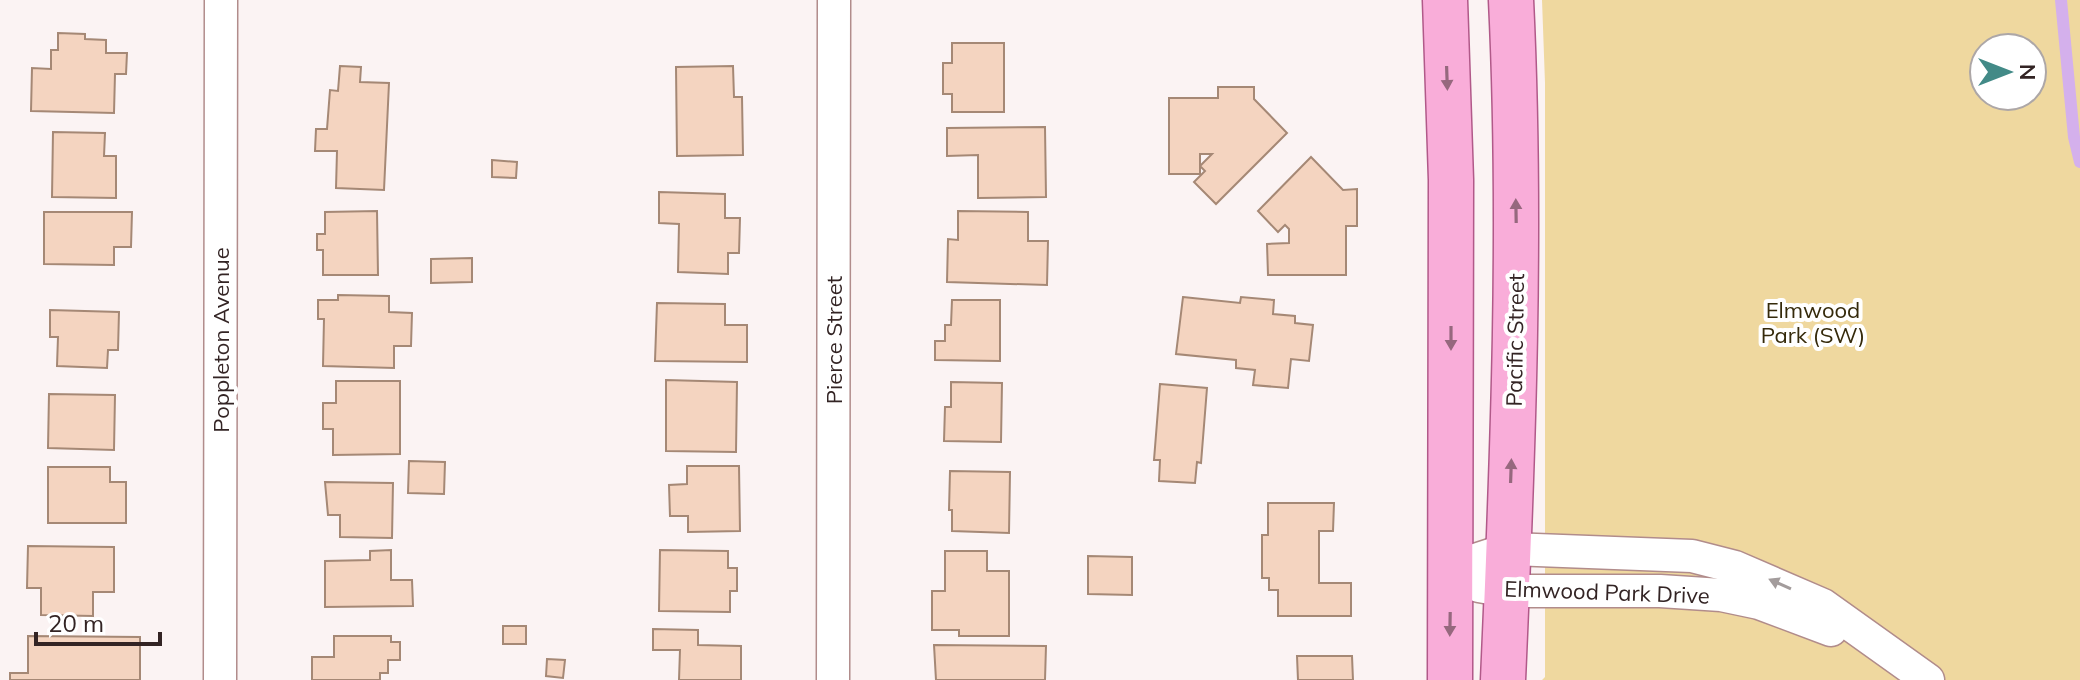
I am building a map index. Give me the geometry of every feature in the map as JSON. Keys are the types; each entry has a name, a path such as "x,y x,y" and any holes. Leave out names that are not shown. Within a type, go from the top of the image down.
{"main road":[{"path":"1445,0 1451,180 1450,680"},
{"name":"Pacific Street","path":"1503,680 1517,294 1515,77 1511,0"}],"street":[{"name":"Poppleton Avenue","path":"220,680 221,0"},
{"name":"Pierce Street","path":"833,680 834,0"},
{"name":"Elmwood Park Drive","path":"1451,568 1479,586 1508,570 1660,591 1721,595 1759,603 1893,655 1928,680"}],"green space":[{"name":"Elmwood Park (SW)","path":"1542,0 2080,0 2080,680 1542,680 1545,677 1545,83"}],"building":[{"path":"58,33 85,34 85,39 106,40 106,53 127,53 126,74 115,74 114,113 31,111 32,68 51,69 51,50 58,50"},
{"path":"952,43 1004,43 1004,112 952,112 952,94 943,94 943,63 952,63"},
{"path":"340,66 361,67 360,82 389,83 384,190 336,188 337,151 315,151 316,129 327,129 330,90 338,91"},
{"path":"733,66 734,97 742,97 743,155 677,156 676,67"},
{"path":"1218,87 1254,87 1254,99 1287,133 1216,204 1194,182 1205,171 1200,166 1200,174 1169,174 1169,98 1218,98","holes":["1200,154 1212,154 1200,166"]},
{"path":"1045,127 1046,197 978,198 978,155 947,156 947,128"},
{"path":"53,132 105,133 104,156 116,156 116,198 52,197"},
{"path":"1311,157 1343,190 1357,189 1357,226 1346,226 1346,275 1268,275 1267,244 1289,243 1289,229 1285,225 1278,232 1258,211"},
{"path":"492,160 517,162 516,178 492,177"},
{"path":"659,192 725,194 725,218 740,218 739,253 728,253 728,274 678,272 679,224 659,223"},
{"path":"377,211 378,275 323,275 323,250 317,250 317,234 325,234 325,212"},
{"path":"958,211 1028,212 1028,241 1048,241 1047,285 947,282 948,239 958,240"},
{"path":"44,212 132,212 131,247 114,247 114,265 44,264"},
{"path":"472,258 472,282 431,283 431,259"},
{"path":"338,295 389,296 389,312 412,313 411,346 394,346 394,368 323,366 324,319 318,319 318,300 338,300"},
{"path":"1183,297 1240,303 1241,297 1274,300 1273,314 1295,316 1295,323 1313,325 1309,361 1291,359 1288,388 1253,385 1255,370 1236,368 1236,360 1176,354"},
{"path":"952,300 1000,300 1000,361 935,360 935,341 945,341 945,325 951,325"},
{"path":"657,303 725,304 725,325 747,325 747,362 655,361"},
{"path":"50,310 119,312 118,350 108,350 107,368 57,366 58,337 50,337"},
{"path":"666,380 737,382 736,452 666,451"},
{"path":"336,381 400,381 400,454 333,455 333,429 323,429 323,403 336,403"},
{"path":"951,382 1002,383 1001,442 944,441 945,407 951,407"},
{"path":"1160,384 1207,388 1201,463 1197,462 1195,483 1159,481 1160,460 1154,460"},
{"path":"49,394 115,395 114,450 48,448"},
{"path":"409,461 445,462 444,494 408,493"},
{"path":"687,466 739,466 740,531 688,532 688,516 670,516 669,485 687,484"},
{"path":"48,467 110,467 110,482 126,482 126,523 48,523"},
{"path":"950,471 1010,472 1009,533 952,531"},
{"path":"325,482 393,483 392,538 340,537 340,515 328,515"},
{"path":"1268,503 1334,503 1333,531 1319,531 1319,583 1351,583 1351,616 1278,616 1278,590 1269,590 1269,578 1262,578 1262,535 1268,535"},
{"path":"28,546 114,547 114,592 93,592 93,616 41,615 41,588 27,588"},
{"path":"391,550 391,580 412,580 413,606 325,607 325,561 370,560 370,551"},
{"path":"660,550 728,551 728,568 737,568 737,591 730,591 730,612 659,611"},
{"path":"945,551 987,551 987,571 1009,571 1009,636 959,636 959,630 932,630 932,591 945,591"},
{"path":"1088,556 1132,557 1132,595 1088,594"},
{"path":"503,626 526,626 526,644 503,644"},
{"path":"653,629 698,630 698,645 741,646 741,680 679,680 680,650 653,650"},
{"path":"28,636 140,637 140,680 10,680 10,673 28,673"},
{"path":"334,636 391,636 391,642 400,642 400,660 388,660 388,673 380,673 380,680 312,680 312,657 334,657"},
{"path":"934,645 1046,646 1045,680 936,680"},
{"path":"1297,656 1352,656 1353,680 1298,680"},
{"path":"547,659 565,660 563,678 546,676"}],"waterway":[{"path":"2061,0 2074,137 2080,162"}]}
